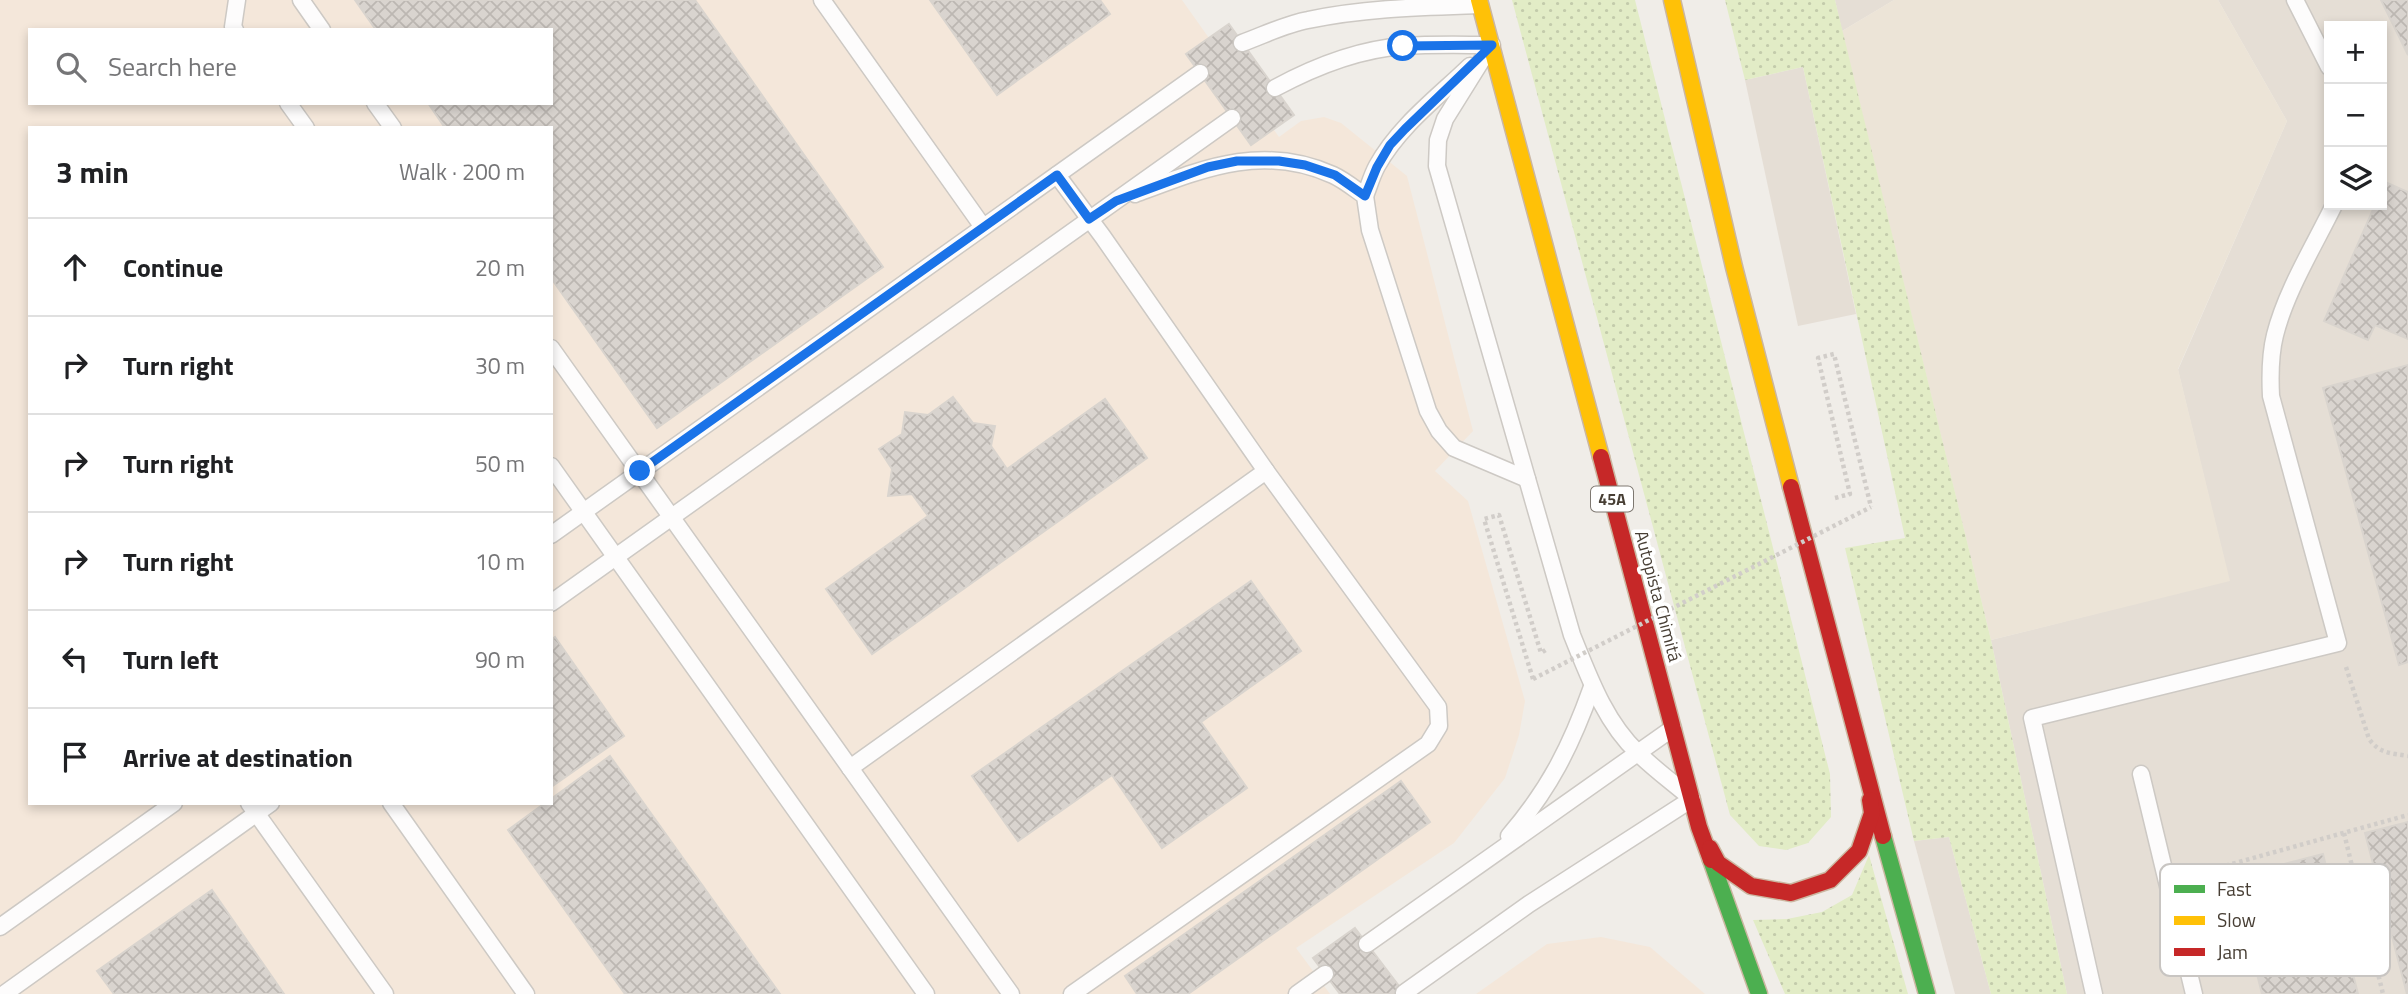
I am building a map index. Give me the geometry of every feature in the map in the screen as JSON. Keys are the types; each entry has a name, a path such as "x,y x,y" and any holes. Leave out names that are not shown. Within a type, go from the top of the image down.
{"highway":[{"path":"1672,0 1734,267 1866,773 1927,994"},
{"name":"Autopista Chimitá","path":"1480,3 1699,827 1759,994"},
{"path":"1699,827 1718,863 1752,886 1791,892 1830,880 1859,851 1868,826 1872,813 1866,773"}],"lane":[{"path":"234,28 237,0"},
{"path":"301,0 321,28"},
{"path":"822,0 983,227"},
{"path":"2295,0 2324,57"},
{"path":"1242,43 1305,20 1345,13 1480,3"},
{"path":"1275,88 1293,78 1366,51 1403,46 1492,45"},
{"path":"1492,45 1390,145 1365,196 1370,230 1428,411 1439,431 1454,448 1527,479"},
{"path":"1404,993 1529,904 1692,799 1637,752 1606,712 1592,687 1572,635 1437,166 1438,140 1445,119 1492,45"},
{"path":"553,534 1200,73"},
{"path":"289,105 305,126"},
{"path":"376,105 392,126"},
{"path":"553,602 1232,118"},
{"path":"1116,201 1208,167 1237,161 1279,161 1305,165 1335,175 1365,196"},
{"path":"1057,175 1266,471 1438,707 1439,726 1428,744 1072,994"},
{"path":"2094,994 2032,718 2338,643 2271,396 2270,369 2274,335 2288,299 2332,210"},
{"path":"553,351 1011,994"},
{"path":"553,469 926,994"},
{"path":"850,768 1266,471"},
{"path":"1494,854 1526,816 1554,776 1576,733 1592,687"},
{"path":"1367,944 1672,728"},
{"path":"2141,774 2163,864"},
{"path":"0,927 171,805"},
{"path":"392,805 526,994"},
{"path":"6,989 253,808 385,994"},
{"path":"1297,994 1325,974"},
{"path":"2190,976 2194,994"}],"path":[{"path":"1541,653 1499,514 1484,519 1533,680 1871,507 1835,354 1818,358 1850,495"},
{"path":"2338,643 2369,739 2376,749 2382,752 2408,756"},
{"path":"2232,864 2408,815"},
{"path":"2344,833 2352,864"},
{"path":"2379,976 2383,994"}],"shaded area":[{"path":"0,0 1182,0 1279,137 1301,121 1324,117 1341,123 1407,176 1473,431 1435,471 1468,501 1525,701 1519,735 1505,778 1454,843 1296,948 1330,994 0,994"},
{"path":"1835,0 1894,0 1842,31"},
{"path":"1894,0 2218,0 2287,121 2178,369 2230,581 1991,640 1842,31"},
{"path":"2218,0 2408,0 2408,994 2067,994 1991,640 2229,580 2178,370 2287,121"},
{"path":"1803,67 1856,314 1798,326 1745,80"},
{"path":"1949,837 1991,994 1955,994 1914,841"},
{"path":"1601,937 1650,947 1705,994 1476,994 1547,944"}],"green space":[{"path":"1512,0 1635,0 1830,774 1831,817 1808,843 1786,850 1759,846 1730,815"},
{"path":"1725,0 1835,0 1991,640 2067,994 1991,994 1949,837 1914,841 1845,548 1905,538 1803,67 1745,80"},
{"path":"1869,855 1908,994 1785,994 1753,920 1787,919 1822,912 1852,895"}],"building":[{"path":"355,0 695,0 883,267 657,428 553,281 553,126 444,126 429,105 553,105 553,28 375,28"},
{"path":"930,0 1100,0 1110,14 997,95"},
{"path":"2381,0 2408,0 2408,55"},
{"path":"1229,24 1294,115 1251,145 1186,54"},
{"path":"2387,183 2408,192 2408,339 2375,325 2368,340 2324,321 2373,210 2387,210"},
{"path":"2408,365 2408,662 2399,665 2323,388"},
{"path":"953,397 973,423 995,426 991,446 1007,469 1105,399 1147,458 872,654 826,589 928,516 912,494 888,496 892,469 879,449 902,434 905,412 928,415"},
{"path":"1251,581 1301,651 1201,722 1247,788 1162,848 1112,775 1018,841 972,776"},
{"path":"555,637 624,736 553,786"},
{"path":"610,756 780,994 625,994 508,830 542,805 553,805 553,798"},
{"path":"1401,781 1430,822 1188,994 1137,994 1125,976"},
{"path":"2408,822 2408,994 2390,929 2390,864 2373,864 2365,833"},
{"path":"2323,854 2326,864 2284,864"},
{"path":"212,890 284,994 114,994 97,971"},
{"path":"1355,928 1405,994 1340,994 1313,958"},
{"path":"2258,976 2354,976 2358,994 2262,994"}],"traffic: fast":[{"path":"1883,836 1927,994"},
{"path":"1711,860 1759,994"}],"traffic: slow":[{"path":"1479,0 1601,457"},
{"path":"1672,0 1734,267 1791,487"}],"traffic: jam":[{"path":"1601,457 1699,827 1711,860"},
{"path":"1791,487 1883,836"},
{"path":"1710,848 1718,863 1751,886 1791,893 1830,880 1859,851 1872,813 1870,800"}],"route":[{"path":"640,471 1057,175 1089,219 1116,201 1208,167 1237,161 1279,161 1305,165 1335,175 1365,196 1390,145 1492,45 1403,46"}]}
